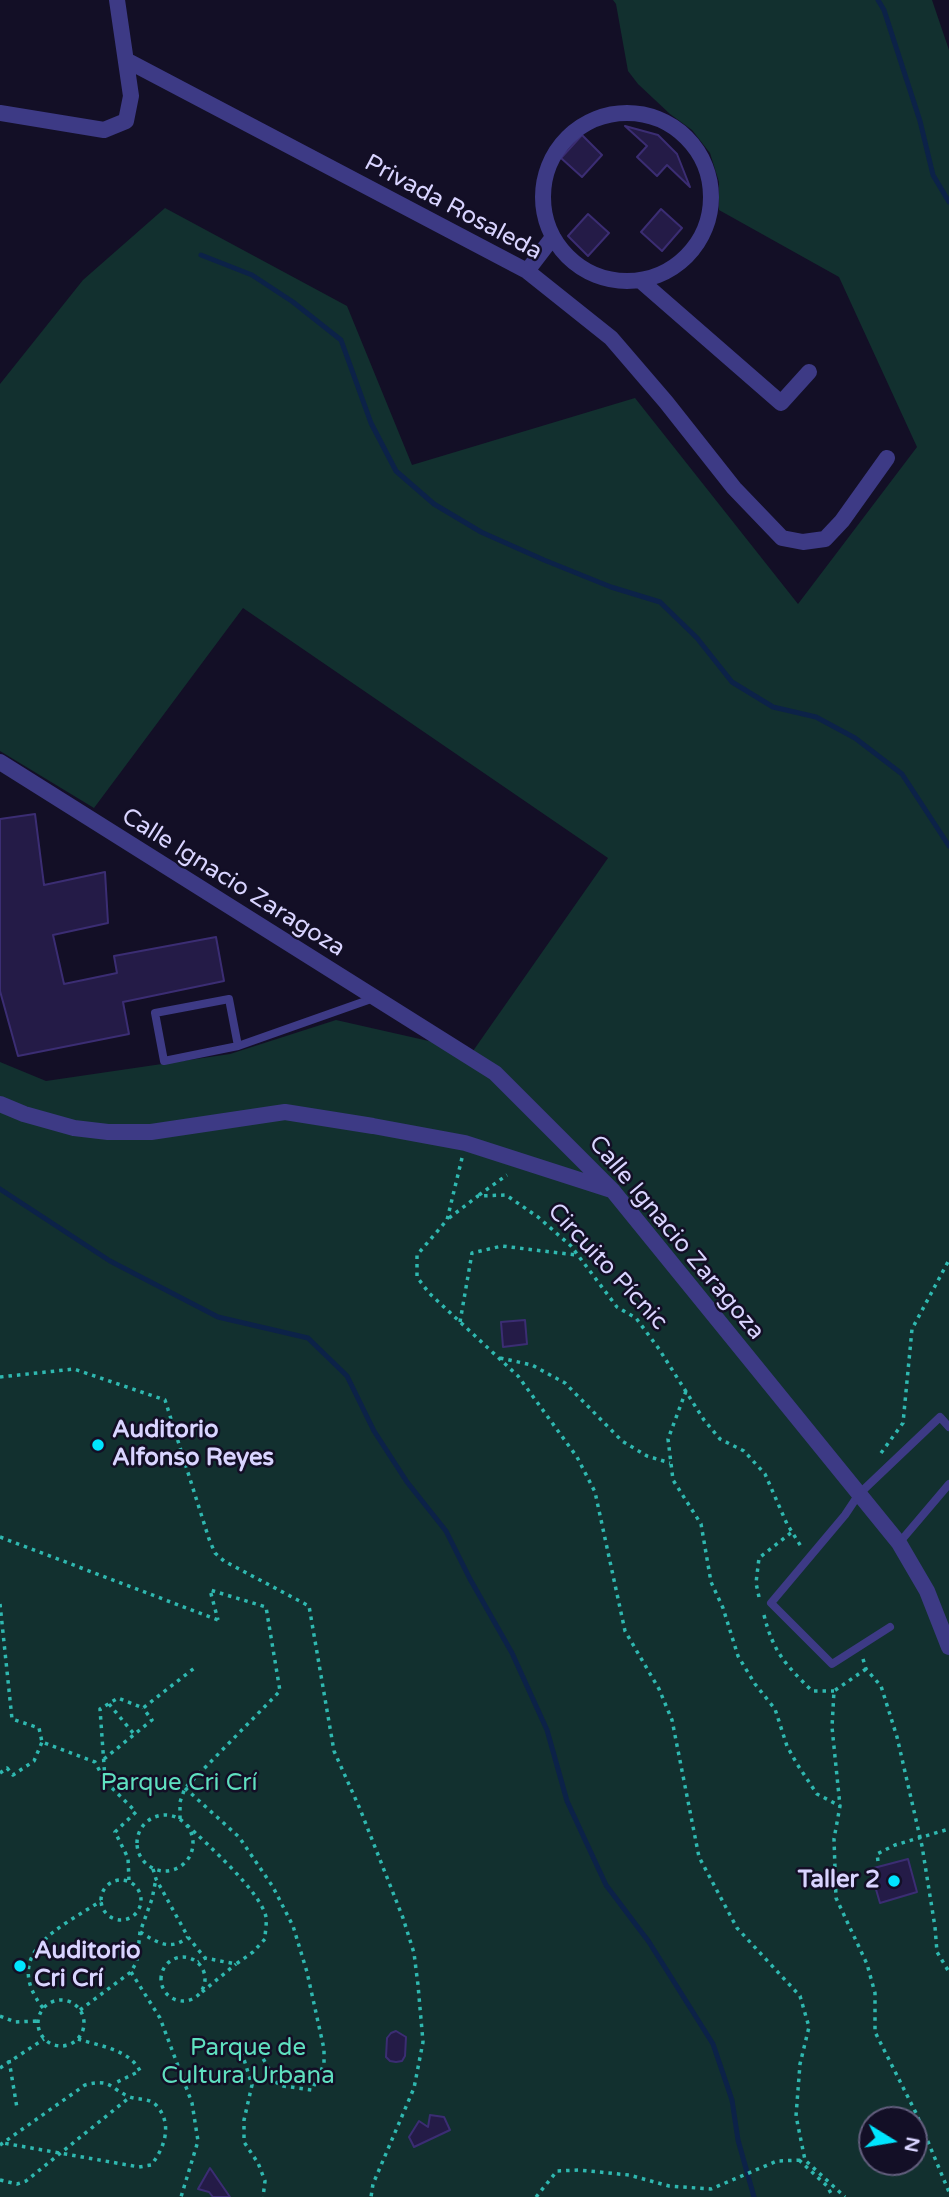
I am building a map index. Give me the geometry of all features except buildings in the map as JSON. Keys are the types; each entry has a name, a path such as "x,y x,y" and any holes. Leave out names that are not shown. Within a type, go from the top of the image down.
{"street":[{"path":"0,113 104,130 126,121 131,96 117,0"},
{"name":"Privada Rosaleda","path":"126,60 527,271 611,338 734,488 782,538 803,542 825,538 842,521 887,458"},
{"path":"613,114 639,114 664,121 686,137 702,158 710,183 710,209 702,235 687,257 666,272 641,281 615,281 590,273 569,258 553,237 544,212 544,185 552,160 567,139 588,123 613,114"},
{"path":"527,271 553,237"},
{"path":"641,281 781,402 809,372"},
{"name":"Calle Ignacio Zaragoza","path":"0,762 495,1073 613,1191 898,1543 927,1591 949,1647"},
{"path":"0,1104 24,1114 74,1128 108,1132 151,1132 285,1112 465,1143 613,1191"}],"lane":[{"path":"238,1046 229,999 155,1013 164,1061 238,1046 374,998"},
{"path":"890,1627 832,1664 771,1603 859,1494 940,1417 949,1427"},
{"path":"898,1543 949,1483"}],"path":[{"path":"447,1220 465,1143"},
{"path":"521,1161 511,1172 447,1220 416,1255 417,1277 429,1293 517,1376 577,1457 595,1492 625,1631 659,1689 672,1720 699,1857 737,1928 800,1996 809,2027 800,2064 796,2116 806,2160 845,2197"},
{"name":"Circuito Pícnic","path":"478,1196 506,1195 538,1217 571,1247 617,1307 636,1318 704,1420 720,1439 744,1451 765,1474 787,1524 808,1559"},
{"path":"460,1322 472,1254 502,1246 576,1255"},
{"path":"879,1456 903,1423 912,1329 949,1260"},
{"path":"498,1357 532,1365 565,1383 622,1441 647,1456 671,1464"},
{"path":"0,1377 74,1369 165,1400 215,1553 224,1561 309,1606 334,1751 404,1918 414,1953 418,1985 423,2042 414,2088 370,2197"},
{"path":"686,1391 668,1439 673,1480 701,1524 711,1582 723,1608 738,1656 775,1709 788,1746 817,1794 840,1807"},
{"path":"0,1537 218,1620 211,1590 266,1607 280,1692 185,1788 180,1802 180,1819"},
{"path":"0,1604 12,1719 39,1728 43,1742 34,1761 13,1775 7,1768 0,1773"},
{"path":"860,1646 866,1669 881,1686 897,1737 920,1838 937,1952 949,1972"},
{"path":"143,1708 197,1667"},
{"path":"866,1669 834,1691 832,1727 840,1807 834,1839 836,1898 867,1964 875,1993 875,2032 916,2113 949,2192"},
{"path":"104,1759 152,1720 143,1708 118,1698 100,1709 105,1781"},
{"path":"109,1704 134,1734"},
{"path":"43,1742 95,1762 105,1781 136,1812 115,1832 128,1858 128,1881"},
{"path":"185,1788 239,1837 273,1887 296,1938 307,1972 324,2049 324,2064 312,2090 277,2083 257,2048 251,2045 242,2053 251,2085 244,2120 244,2142 258,2163 264,2181 263,2197"},
{"path":"187,1825 192,1833 192,1852 180,1867 162,1871 145,1864 139,1856 136,1838 139,1829 145,1821 162,1814 172,1815 187,1825 232,1869 266,1916 265,1939 253,1952 198,1995 186,2001 172,1998 161,1980 166,1966 177,1958 185,1957 198,1962 203,1968 205,1982 198,1995"},
{"path":"878,1861 877,1854 949,1829"},
{"path":"153,1869 188,1937 205,1958 236,1964"},
{"path":"80,2010 131,1972 156,1879"},
{"path":"115,1880 128,1881 139,1890 139,1909 135,1914 117,1920 106,1913 101,1894 109,1883 115,1880"},
{"path":"43,2008 30,1986 29,1976 36,1947 44,1938 101,1901"},
{"path":"140,1932 169,1947 188,1937"},
{"path":"198,1962 205,1958"},
{"path":"131,1972 160,2018 192,2104 198,2141 181,2197"},
{"path":"62,2000 76,2005 80,2010 84,2025 78,2039 64,2046 57,2046 44,2039 38,2028 38,2021 48,2003 62,2000"},
{"path":"0,2016 15,2022 38,2021"},
{"path":"0,2068 44,2039"},
{"path":"78,2039 126,2055 135,2062 140,2071 112,2085"},
{"path":"9,2060 17,2108"},
{"path":"95,2083 112,2085 130,2096 155,2104 164,2120 166,2137 160,2154 151,2165 139,2167 2,2144 85,2085 95,2083"},
{"path":"0,2180 17,2185 26,2181 130,2096"},
{"path":"536,2197 557,2171 579,2170 629,2175 669,2186 711,2189 777,2161 806,2160"},
{"path":"799,2161 827,2186 833,2197"}],"green space":[{"path":"613,0 932,0 949,50 949,2197 0,2197 0,1062 46,1081 230,1054 336,1020 473,1051 608,858 243,608 94,808 0,751 0,384 83,280 165,208 347,306 412,465 635,398 798,604 917,447 839,277 719,210 719,182 710,153 692,130 670,114 628,71 616,4"}],"waterway":[{"path":"878,0 884,10 920,121 933,175 949,202"},
{"path":"201,255 252,275 293,302 341,340 371,423 396,471 434,504 481,532 544,560 611,587 660,602 697,638 732,682 773,707 816,717 855,738 902,774 949,846"},
{"path":"0,1189 110,1261 218,1317 308,1338 347,1376 374,1431 407,1482 446,1531 512,1653 547,1730 567,1801 606,1885 649,1942 713,2044 732,2100 738,2140 754,2197"}],"place":[{"name":"Auditorio Alfonso Reyes","path":"98,1445"},
{"name":"Taller 2","path":"894,1881"},
{"name":"Auditorio Cri Crí","path":"20,1966"}],"park label":[{"name":"Parque Cri Crí","path":"179,1784"},
{"name":"Parque de Cultura Urbana","path":"248,2063"}]}
